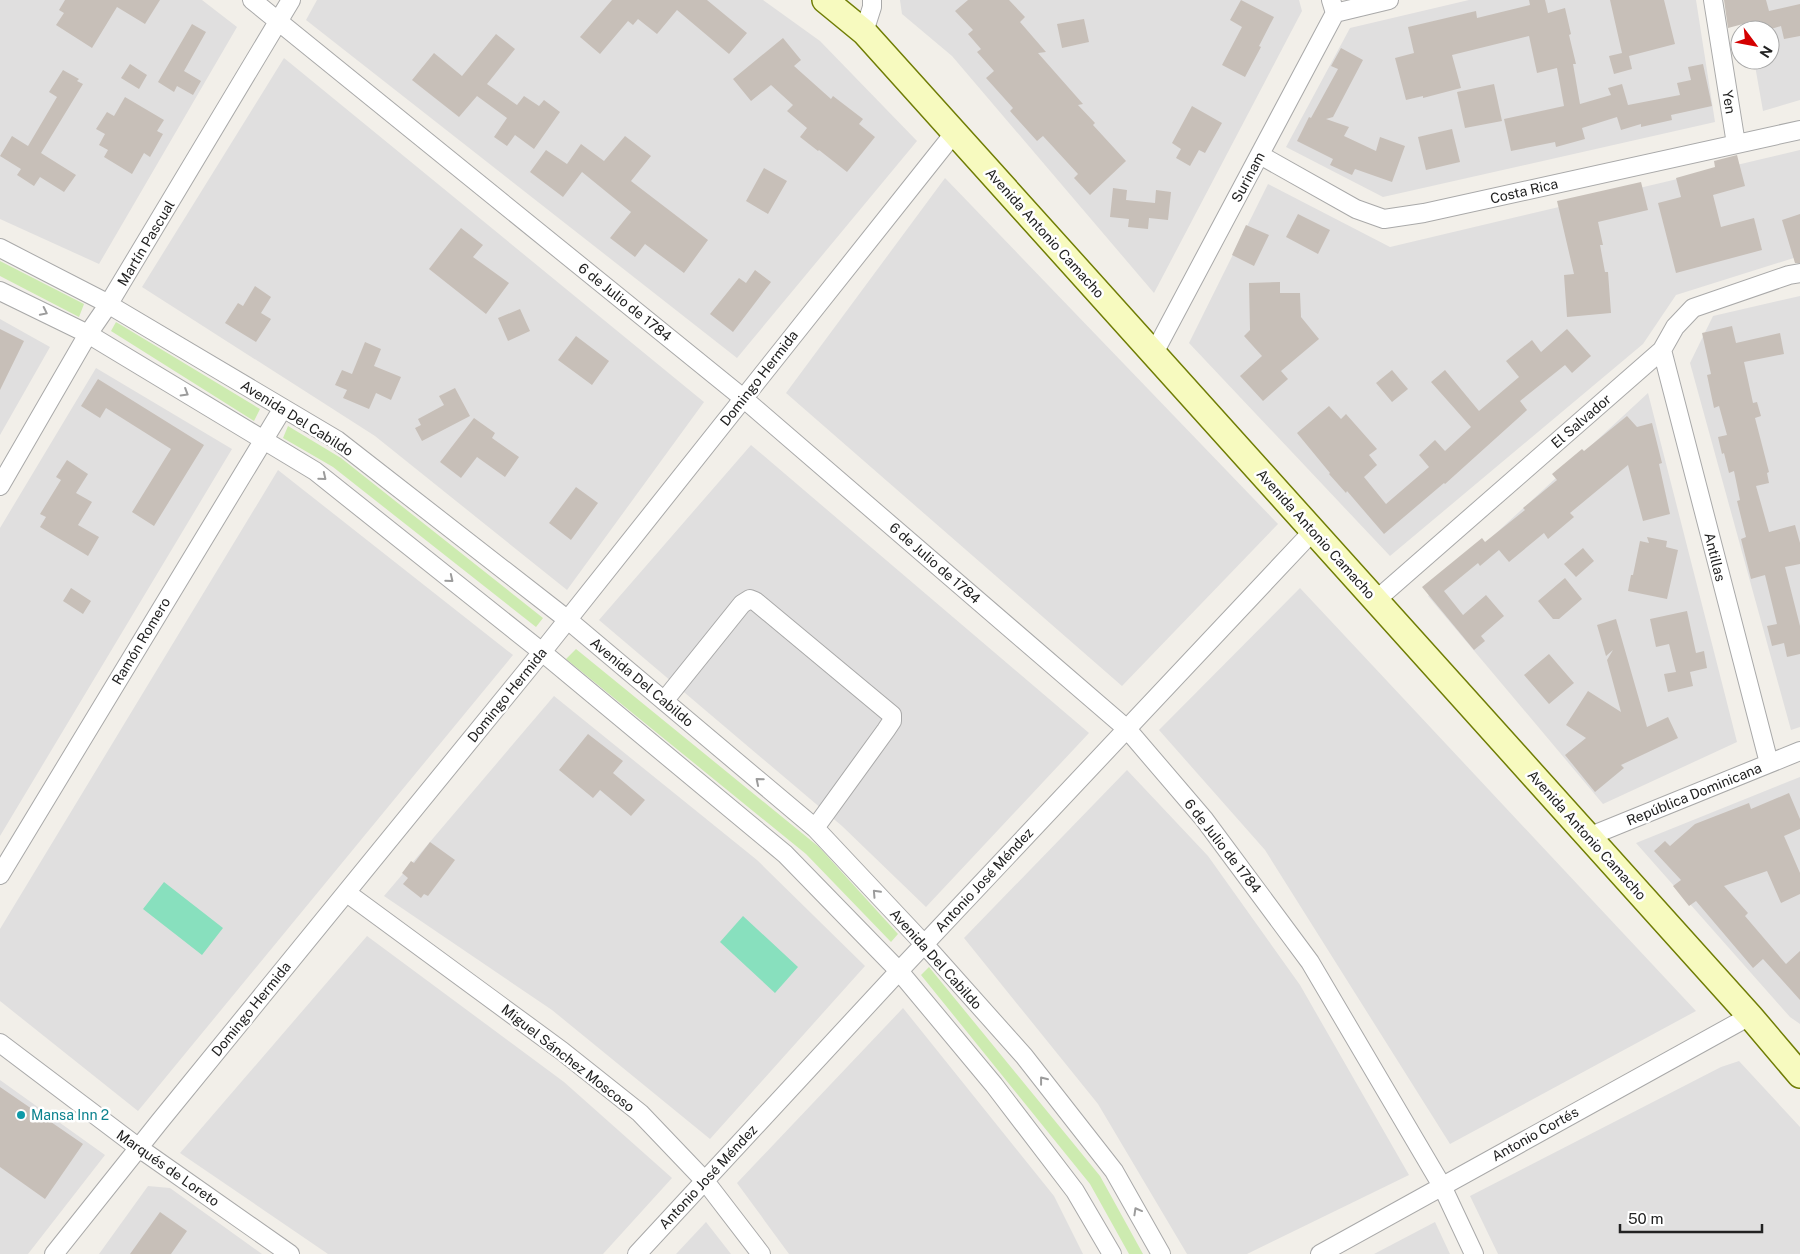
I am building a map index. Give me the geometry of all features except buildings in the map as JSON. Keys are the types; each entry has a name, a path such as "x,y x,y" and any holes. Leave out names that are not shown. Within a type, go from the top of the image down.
{"street":[{"name":"6 de Julio de 1784","path":"252,0 743,398 1127,729 1204,819 1310,962 1442,1186 1474,1254"},
{"name":"Martín Pascual","path":"0,486 88,334 108,305 292,0"},
{"name":"Avenida Antonio Camacho","path":"825,0 864,32 1588,837 1750,1016 1796,1062"},
{"path":"864,32 872,7 872,0"},
{"path":"1333,7 1390,0"},
{"name":"Yen","path":"1713,0 1736,144"},
{"name":"Surinam","path":"1154,353 1260,155 1333,7"},
{"name":"Costa Rica","path":"1260,155 1356,209 1384,219 1424,214 1800,130"},
{"name":"Domingo Hermida","path":"54,1254 138,1148 568,620 955,132"},
{"name":"Avenida Del Cabildo","path":"0,248 108,305 337,440 568,620 815,828 924,944 1024,1056 1114,1171 1161,1254"},
{"name":"El Salvador","path":"1375,601 1662,350 1675,327 1693,308 1789,275 1800,273"},
{"path":"0,291 88,334 315,471 542,652 785,854 899,971 994,1086 1075,1191 1112,1254"},
{"name":"Antillas","path":"1662,350 1769,763"},
{"name":"Ramón Romero","path":"0,875 262,439 283,408"},
{"name":"Antonio José Méndez","path":"637,1254 924,944 1313,531"},
{"path":"664,701 742,604 750,599 755,601 884,708 892,715 892,721 815,828"},
{"name":"República Dominicana","path":"1588,837 1800,751"},
{"name":"Miguel Sánchez Moscoso","path":"347,893 562,1050 640,1112 705,1181 761,1254"},
{"name":"Antonio Cortés","path":"1320,1254 1750,1016"},
{"name":"Marqués de Loreto","path":"0,1043 138,1148 290,1254"}],"shaded area":[{"path":"0,0 202,0 237,27 99,264 0,219"},
{"path":"317,0 763,0 820,41 917,141 737,358 306,20"},
{"path":"900,0 1299,0 1302,11 1154,293 952,56 902,14"},
{"path":"1469,0 1696,0 1715,122 1383,197 1286,147 1350,28"},
{"path":"1742,0 1800,0 1800,100 1763,111 1756,70 1780,70 1780,20 1746,20"},
{"path":"284,58 704,402 567,590 375,436 142,287"},
{"path":"1800,150 1800,256 1676,295 1643,344 1390,556 1189,343 1268,184 1390,247"},
{"path":"945,178 1278,524 1122,686 786,393"},
{"path":"1800,296 1800,727 1791,730 1690,363 1713,316"},
{"path":"0,319 50,347 0,435"},
{"path":"96,368 232,449 0,836 0,528"},
{"path":"1648,393 1737,742 1603,804 1428,596"},
{"path":"751,445 1089,733 926,907 842,826 599,620"},
{"path":"278,470 513,655 138,1111 0,1001 0,929"},
{"path":"1300,588 1696,1011 1450,1144 1265,850 1159,730"},
{"path":"554,696 757,860 865,966 710,1139 552,1010 384,896"},
{"path":"1127,770 1208,856 1300,985 1409,1175 1247,1254 1187,1254 1098,1104 964,938"},
{"path":"1800,777 1800,1024 1790,1017 1636,843"},
{"path":"367,936 564,1082 672,1178 603,1254 328,1254 180,1153"},
{"path":"903,1008 1054,1196 1083,1254 789,1254 737,1183"},
{"path":"1739,1061 1800,1127 1800,1254 1498,1254 1470,1196 1721,1067"},
{"path":"0,1080 105,1155 28,1254 0,1254"},
{"path":"148,1186 170,1188 262,1254 99,1254"},
{"path":"706,1222 731,1254 676,1254"},
{"path":"1435,1222 1450,1254 1374,1254"}],"green space":[{"path":"0,261 84,304 79,317 0,276"},
{"path":"116,322 260,409 254,421 111,331"},
{"path":"288,426 341,458 543,618 536,627 333,467 283,438"},
{"path":"576,649 819,847 898,934 891,942 806,854 566,659"},
{"path":"164,882 223,928 202,955 143,909"},
{"path":"743,916 798,967 775,993 720,942"},
{"path":"929,967 1100,1176 1143,1254 1129,1254 1090,1184 921,975"}],"place":[{"name":"Mansa Inn 2","path":"21,1115"}]}
